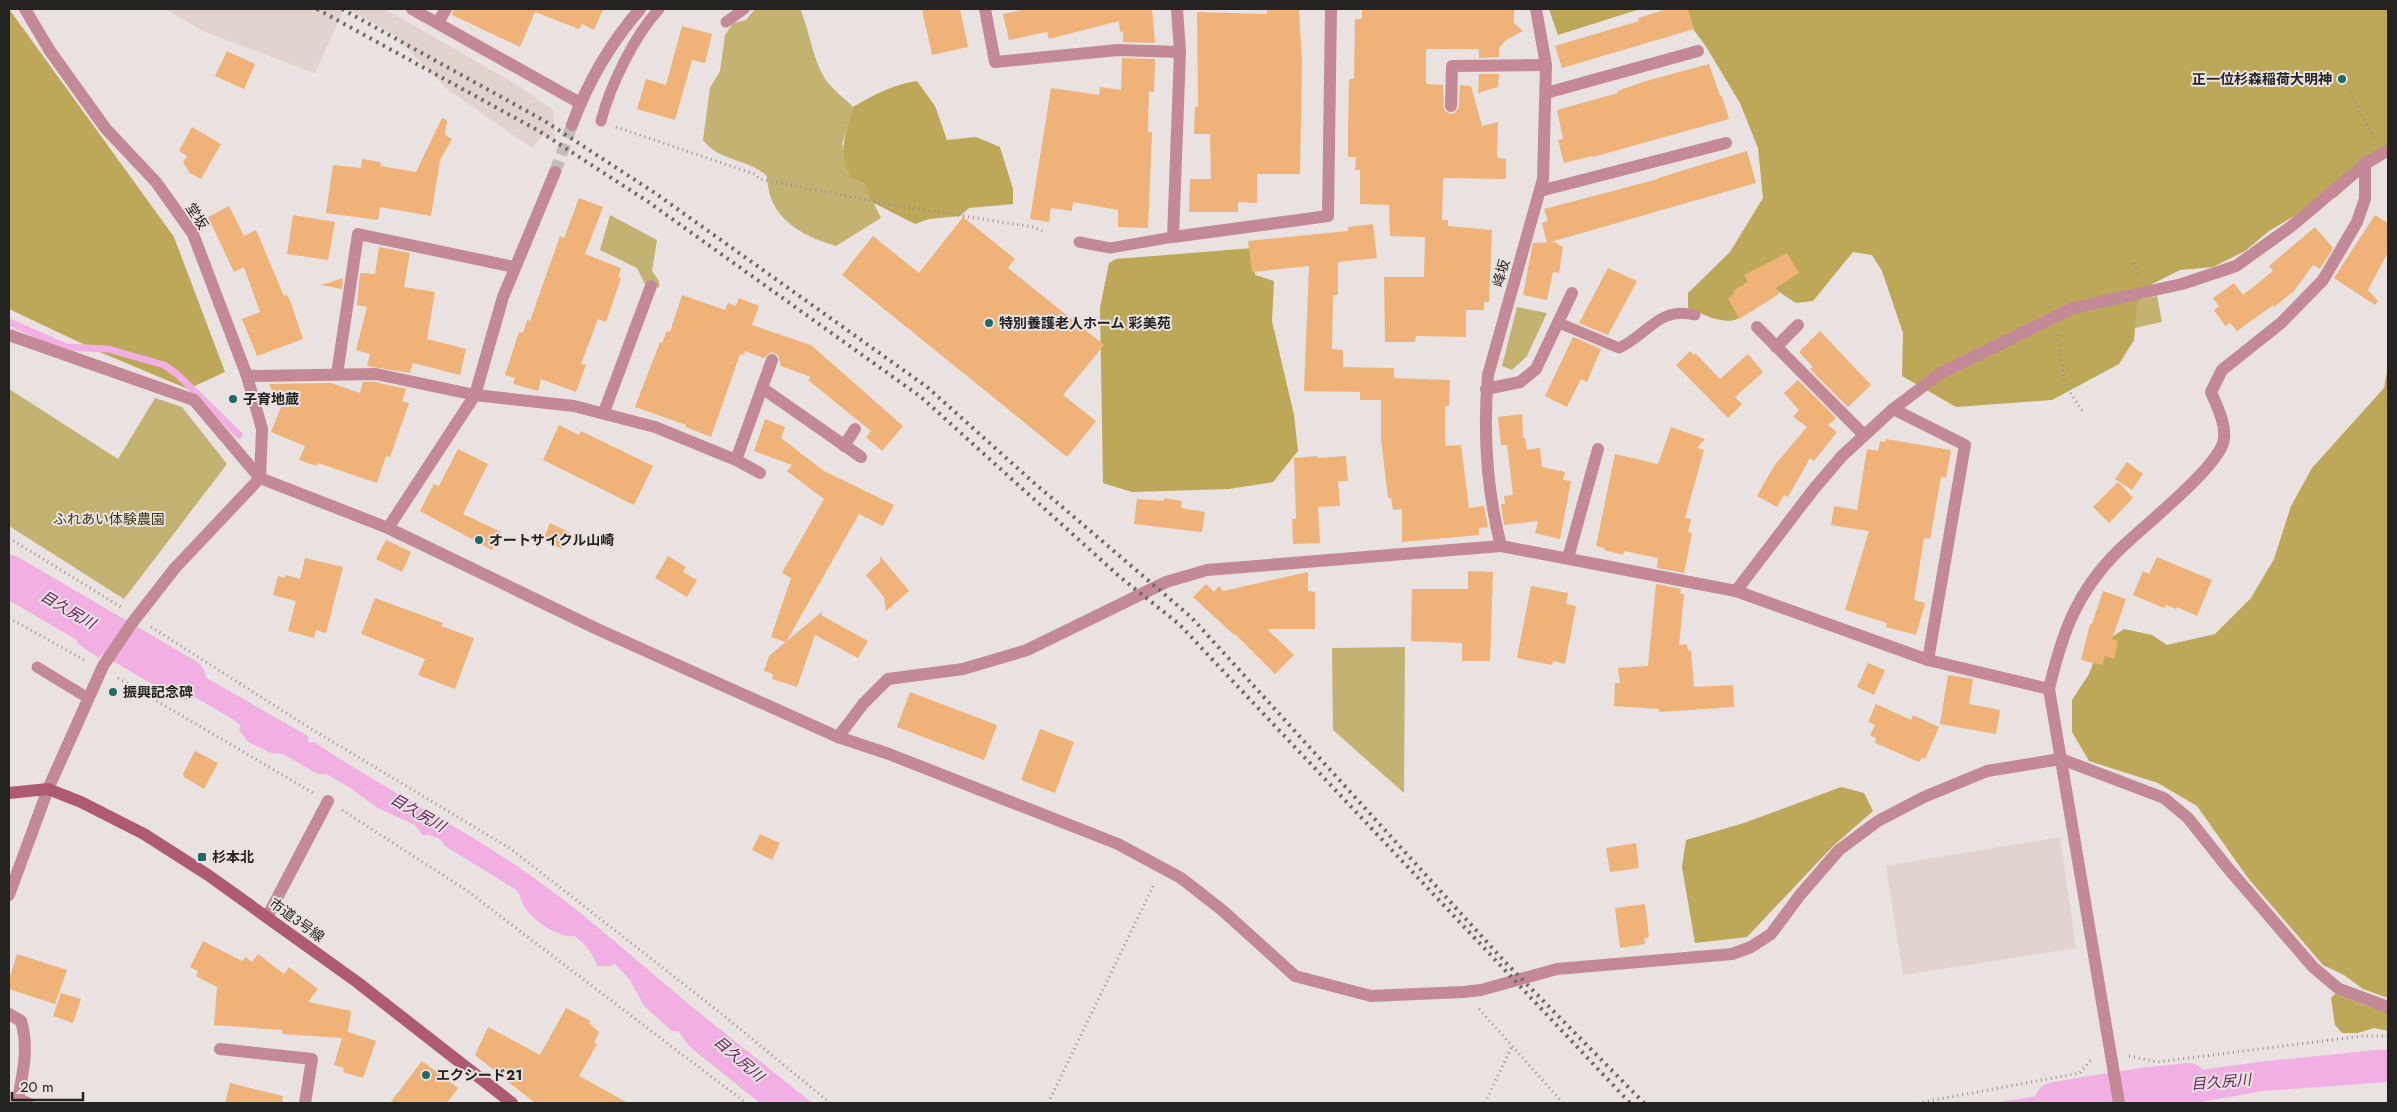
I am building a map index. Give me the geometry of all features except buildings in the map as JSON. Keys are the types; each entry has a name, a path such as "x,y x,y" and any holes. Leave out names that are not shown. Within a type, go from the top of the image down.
{"street":[{"name":"堂坂","path":"25,9 50,50 106,129 156,182 193,234 247,376 262,429 260,478"},
{"path":"412,9 580,103"},
{"path":"438,22 446,9"},
{"path":"572,125 592,76 616,37 640,9"},
{"path":"985,9 996,62 1118,50 1180,52"},
{"path":"1177,9 1180,52 1172,237 1328,216 1331,9"},
{"name":"峰坂","path":"1501,546 1493,515 1485,427 1486,389 1488,375 1543,179 1546,65 1536,9"},
{"path":"1546,93 1698,51"},
{"path":"1451,106 1452,66 1546,65"},
{"path":"1540,190 1726,143"},
{"path":"1736,591 1812,490 1864,435 1893,409 1941,373 2073,308 2182,284 2236,266 2292,225 2365,164 2386,151"},
{"path":"2119,1103 2049,689 2059,647 2078,601 2116,554 2209,466 2223,443 2222,418 2211,392 2222,370 2281,323 2324,280 2357,222 2366,185 2365,164"},
{"path":"388,528 475,395 503,297 554,172"},
{"path":"337,374 358,234 514,267"},
{"path":"604,412 651,286"},
{"path":"1486,389 1510,386 1528,377 1536,369 1572,293"},
{"path":"1776,346 1798,325"},
{"path":"1757,327 1864,435"},
{"path":"9,335 194,400 260,478 388,528 597,629 838,737 889,754 1118,844 1181,878 1222,910 1295,976 1371,996 1463,992 1481,990 1557,969 1732,954 1750,947 1771,934 1800,895 1839,850 1878,820 1924,797 1987,771 2061,759 2164,798 2188,818 2227,867 2313,967 2340,989 2388,1007"},
{"path":"736,460 772,360"},
{"path":"247,376 376,374 475,395 574,406 604,412 655,427 736,460 760,472"},
{"path":"762,388 861,457"},
{"path":"1893,409 1965,445 1928,660"},
{"path":"844,446 855,429"},
{"path":"1568,558 1598,449"},
{"path":"9,895 11,880 48,789 102,668 134,620 175,568 260,478"},
{"path":"838,737 863,704 888,679 963,669 1027,650 1108,609 1187,575 1207,570 1501,546 1736,591 1928,660 2049,689"},
{"path":"9,793 48,789"},
{"name":"市道3号線","path":"48,789 81,802 144,834 267,917 357,982 509,1102"},
{"path":"267,917 328,802"},
{"path":"9,1014 22,1021 26,1036 22,1101"},
{"path":"220,1049 312,1059 305,1103"}],"lane":[{"path":"601,122 611,90 620,71 644,28 659,9"},
{"path":"726,22 744,9"},
{"path":"1079,242 1110,248 1172,237"},
{"path":"1559,323 1619,348 1664,316 1679,312 1695,315"},
{"path":"37,667 88,698"}],"path":[{"path":"2350,93 2386,151"},
{"path":"601,122 754,174 760,179 899,206 1034,226 1042,231"},
{"path":"2056,317 2065,384 2083,412"},
{"path":"9,538 134,620 511,849 715,1009 830,1103"},
{"path":"9,618 55,645 102,668 328,802 466,890 746,1103"},
{"path":"1048,1103 1161,867"},
{"path":"1463,992 1563,1103"},
{"path":"1918,1103 2080,1073 2090,1061 2112,1060 2122,1054 2157,1062 2362,1036 2388,1036"},
{"path":"1485,1103 1512,1046"}],"shaded area":[{"path":"9,9 174,237 225,372 188,389 102,353 9,309"},
{"path":"165,9 344,9 315,73 203,31"},
{"path":"348,9 385,9 519,86 553,110 555,141 543,135 532,148 447,89 394,35"},
{"path":"1549,9 1640,9 1558,35"},
{"path":"1678,9 2388,9 2388,151 2336,197 2308,208 2269,231 2245,251 2213,267 2180,270 2152,284 2137,304 2134,340 2119,364 2052,400 1956,407 1902,376 1903,333 1882,271 1872,255 1853,252 1813,301 1796,303 1776,290 1762,292 1754,305 1746,313 1731,321 1712,318 1688,308 1688,293 1730,252 1763,198 1758,148 1740,103 1705,45"},
{"path":"917,81 935,106 947,140 976,137 1000,147 1013,189 1013,204 969,208 960,216 929,219 915,224 872,202 864,183 852,179 845,160 844,143 853,107 892,87"},
{"path":"1253,248 1255,275 1274,281 1272,321 1294,415 1298,451 1273,482 1229,489 1132,492 1103,483 1100,308 1109,263 1116,259"},
{"path":"2388,366 2388,998 2363,989 2344,975 2323,965 2248,878 2197,806 2158,783 2089,761 2072,732 2072,700 2089,674 2100,645 2124,629 2152,635 2167,645 2215,634 2251,598 2274,559 2291,506 2312,468 2384,388"},
{"path":"1841,787 1864,793 1873,811 1833,846 1747,937 1695,943 1682,867 1686,840 1744,823"},
{"path":"2060,837 2076,948 1903,975 1886,866"},
{"path":"2335,994 2370,1007 2388,1010 2388,1031 2374,1028 2358,1033 2342,1033 2335,1025 2331,998"}],"green space":[{"path":"755,9 800,9 817,62 825,79 853,107 842,144 852,179 864,183 881,218 836,246 822,242 798,230 788,222 773,203 767,176 760,170 717,152 703,140 710,88 720,71 725,35 733,23 746,20"},
{"path":"610,215 657,240 652,271 659,281 659,288 645,284 637,268 600,250"},
{"path":"2157,296 2162,322 2084,339 2079,312"},
{"path":"1517,307 1547,313 1527,356 1512,370 1502,366"},
{"name":"ふれあい体験農園","path":"9,389 118,459 155,398 182,407 227,464 124,599 9,526"},
{"path":"1405,647 1404,793 1333,730 1332,648"}],"water":[{"path":"9,563 116,630 99,658 77,643 76,634 55,622 49,622 33,608 10,593"},
{"path":"140,640 308,736 309,743 314,742 367,776 477,840 530,875 582,914 701,1014 812,1103 760,1103 690,1047 678,1031 672,1031 644,1006 630,980 615,964 597,966 591,953 578,939 574,936 553,931 533,917 524,906 515,889 445,846 440,839 427,834 423,836 415,825 376,807 349,787 326,774 318,774 283,754 271,753 248,742 239,730 241,726 234,720 178,687 172,685 165,689 124,666"},
{"path":"2388,1050 2388,1082 2263,1091 2195,1103 2133,1103 2129,1080 2258,1062"},
{"path":"2100,1081 2103,1103 1992,1103 2075,1090"}],"waterway":[{"path":"9,322 66,347 108,349 164,365 177,374 239,435"},
{"name":"目久尻川","path":"9,576 185,679"},
{"name":"目久尻川","path":"2055,1103 2142,1089 2188,1084"}],"tunnel":[{"path":"555,172 572,125"}],"railway":[{"path":"317,9 539,131 647,201 921,397 1120,577 1179,624 1630,1103"},
{"path":"342,9 543,120 655,193 927,387 1033,482 1191,617 1506,963 1644,1103"}],"place":[{"name":"正一位杉森稲荷大明神","path":"2342,79"},
{"name":"特別養護老人ホーム 彩美苑","path":"989,323"},
{"name":"子育地蔵","path":"233,399"},
{"name":"オートサイクル山崎","path":"479,540"},
{"name":"振興記念碑","path":"113,692"},
{"name":"杉本北","path":"202,857"},
{"name":"エクシード21","path":"426,1075"}]}
